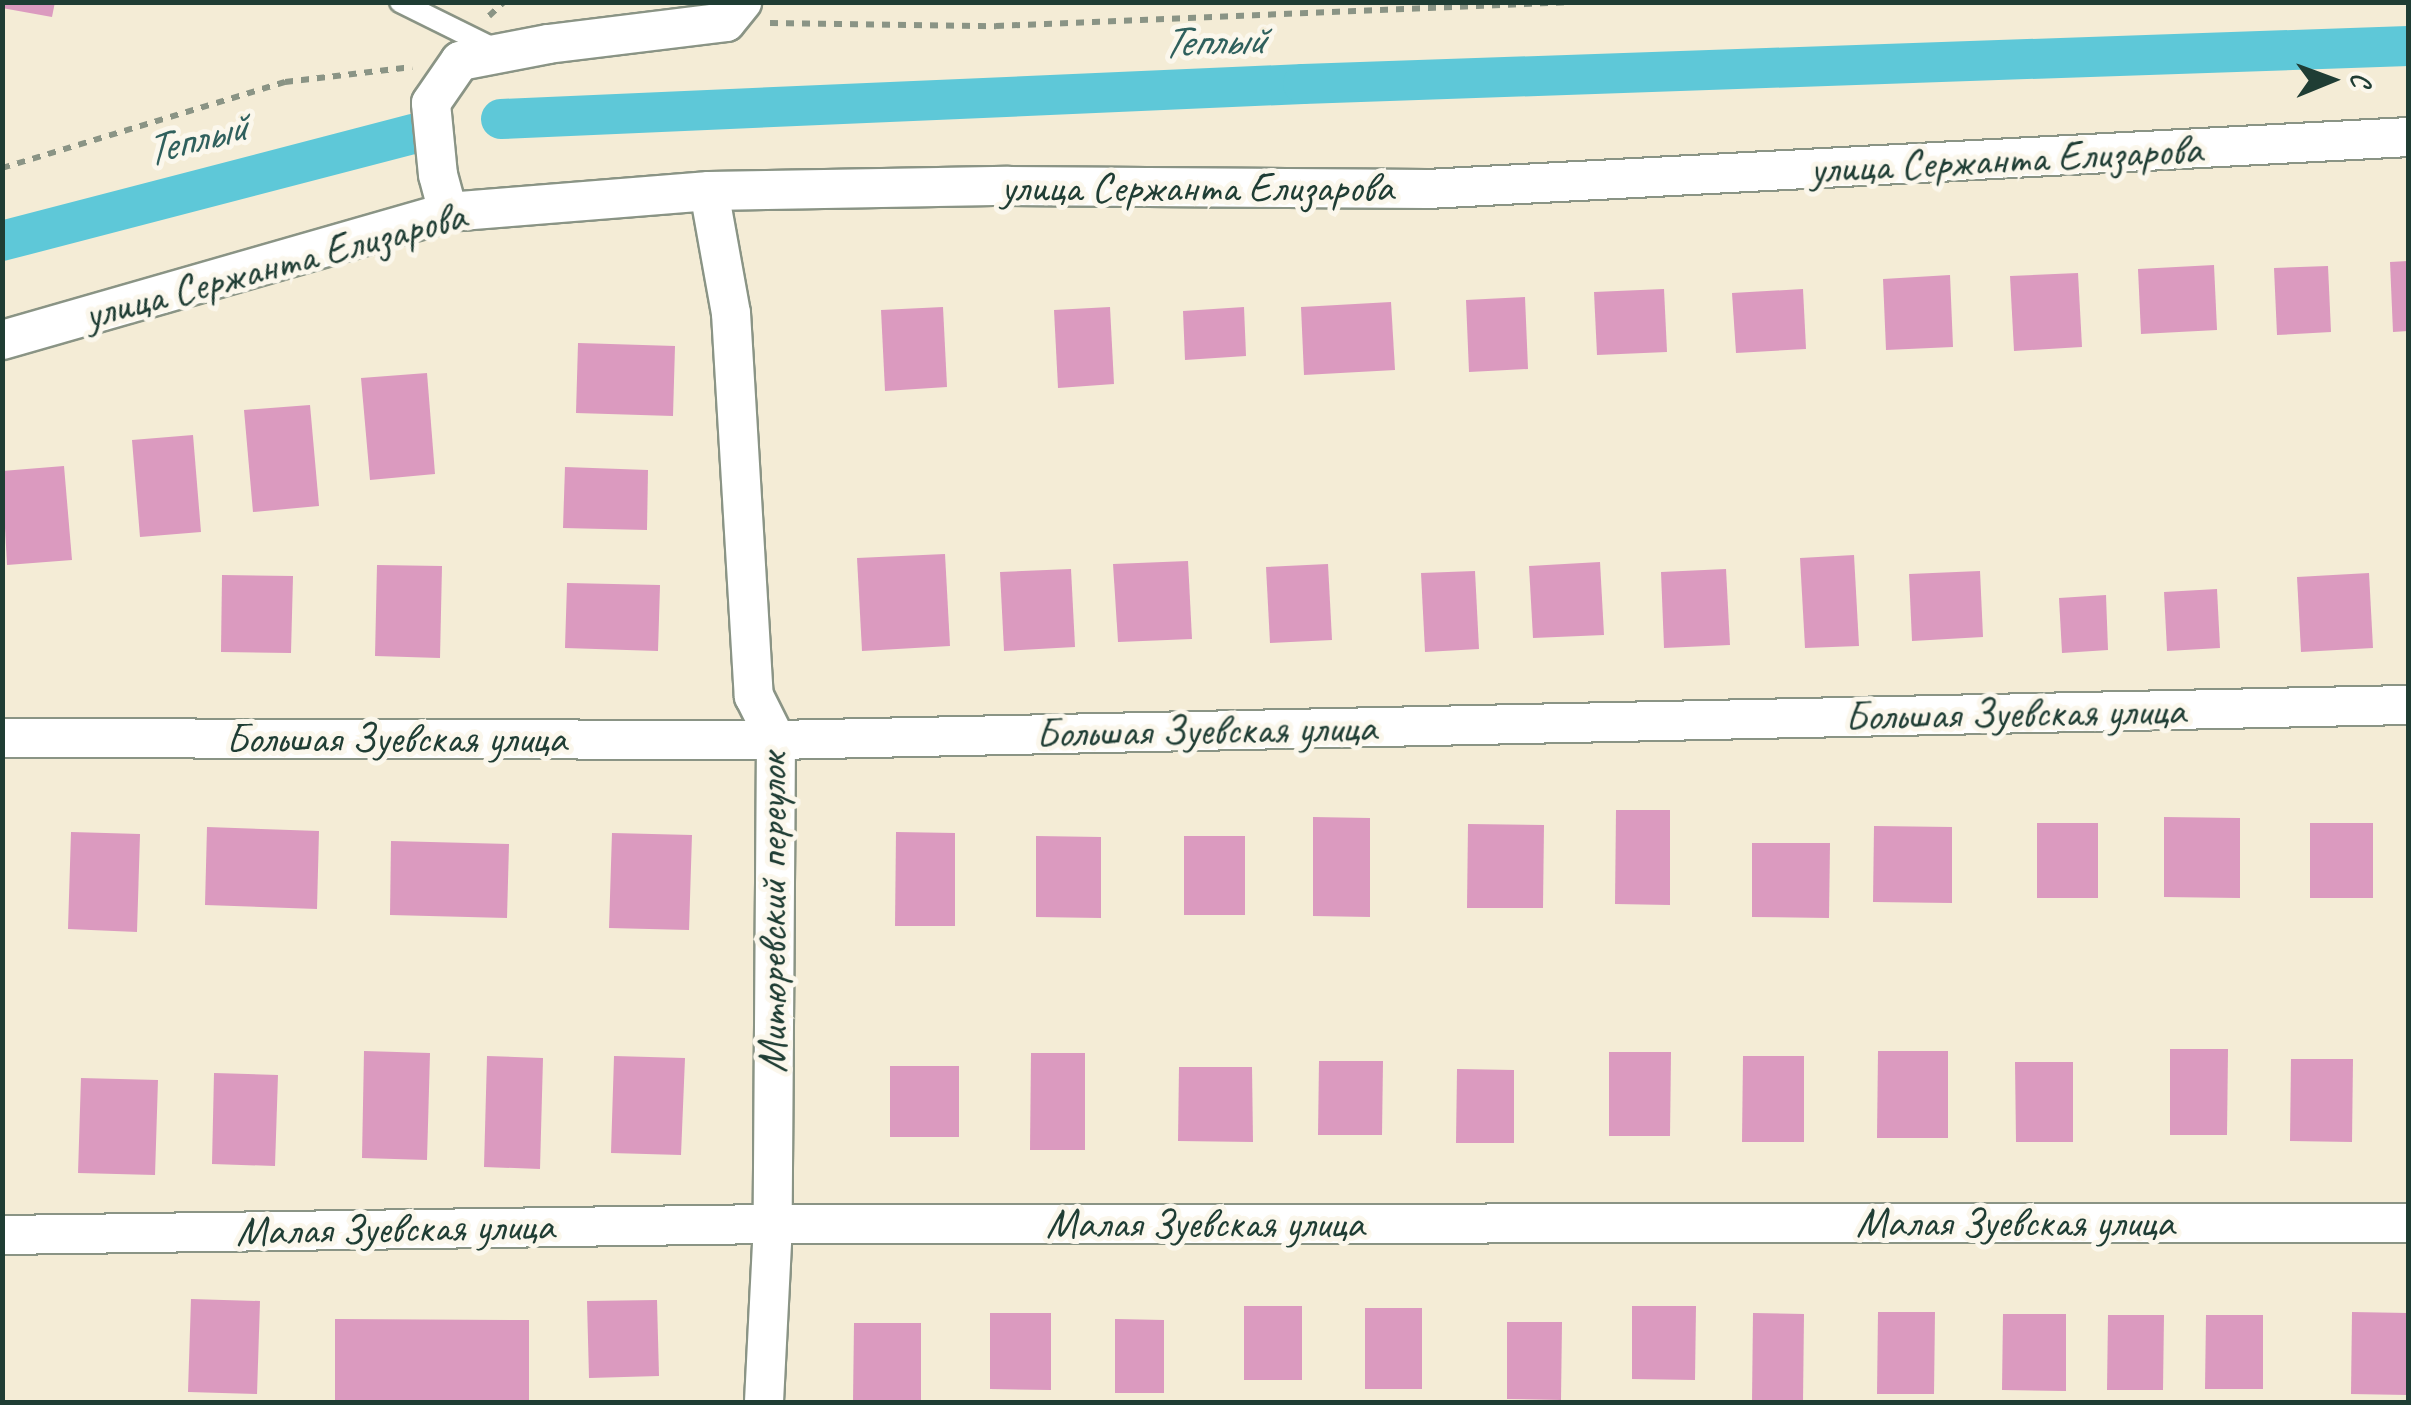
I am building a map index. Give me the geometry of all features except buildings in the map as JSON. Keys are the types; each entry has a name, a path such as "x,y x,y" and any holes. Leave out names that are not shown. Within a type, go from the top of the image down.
{"street":[{"path":"448,212 438,175 432,103 460,61 734,12"},
{"name":"улица Сержанта Елизарова","path":"2,340 448,212 709,190 1008,186 1428,190 2408,137"},
{"name":"Митюревский переулок","path":"709,190 731,313 754,696 776,740 773,1224 764,1402"},
{"name":"Большая Зуевская улица","path":"2,738 776,740 2408,705"},
{"name":"Малая Зуевская улица","path":"2,1235 773,1224 2408,1222"}],"lane":[{"path":"400,2 501,52"}],"path":[{"path":"734,12 996,26 1573,2"},
{"path":"2,168 284,82 460,61"}],"waterway":[{"name":"Теплый","path":"501,119 1303,84 2408,46"},
{"name":"Теплый","path":"2,241 413,134"}]}
